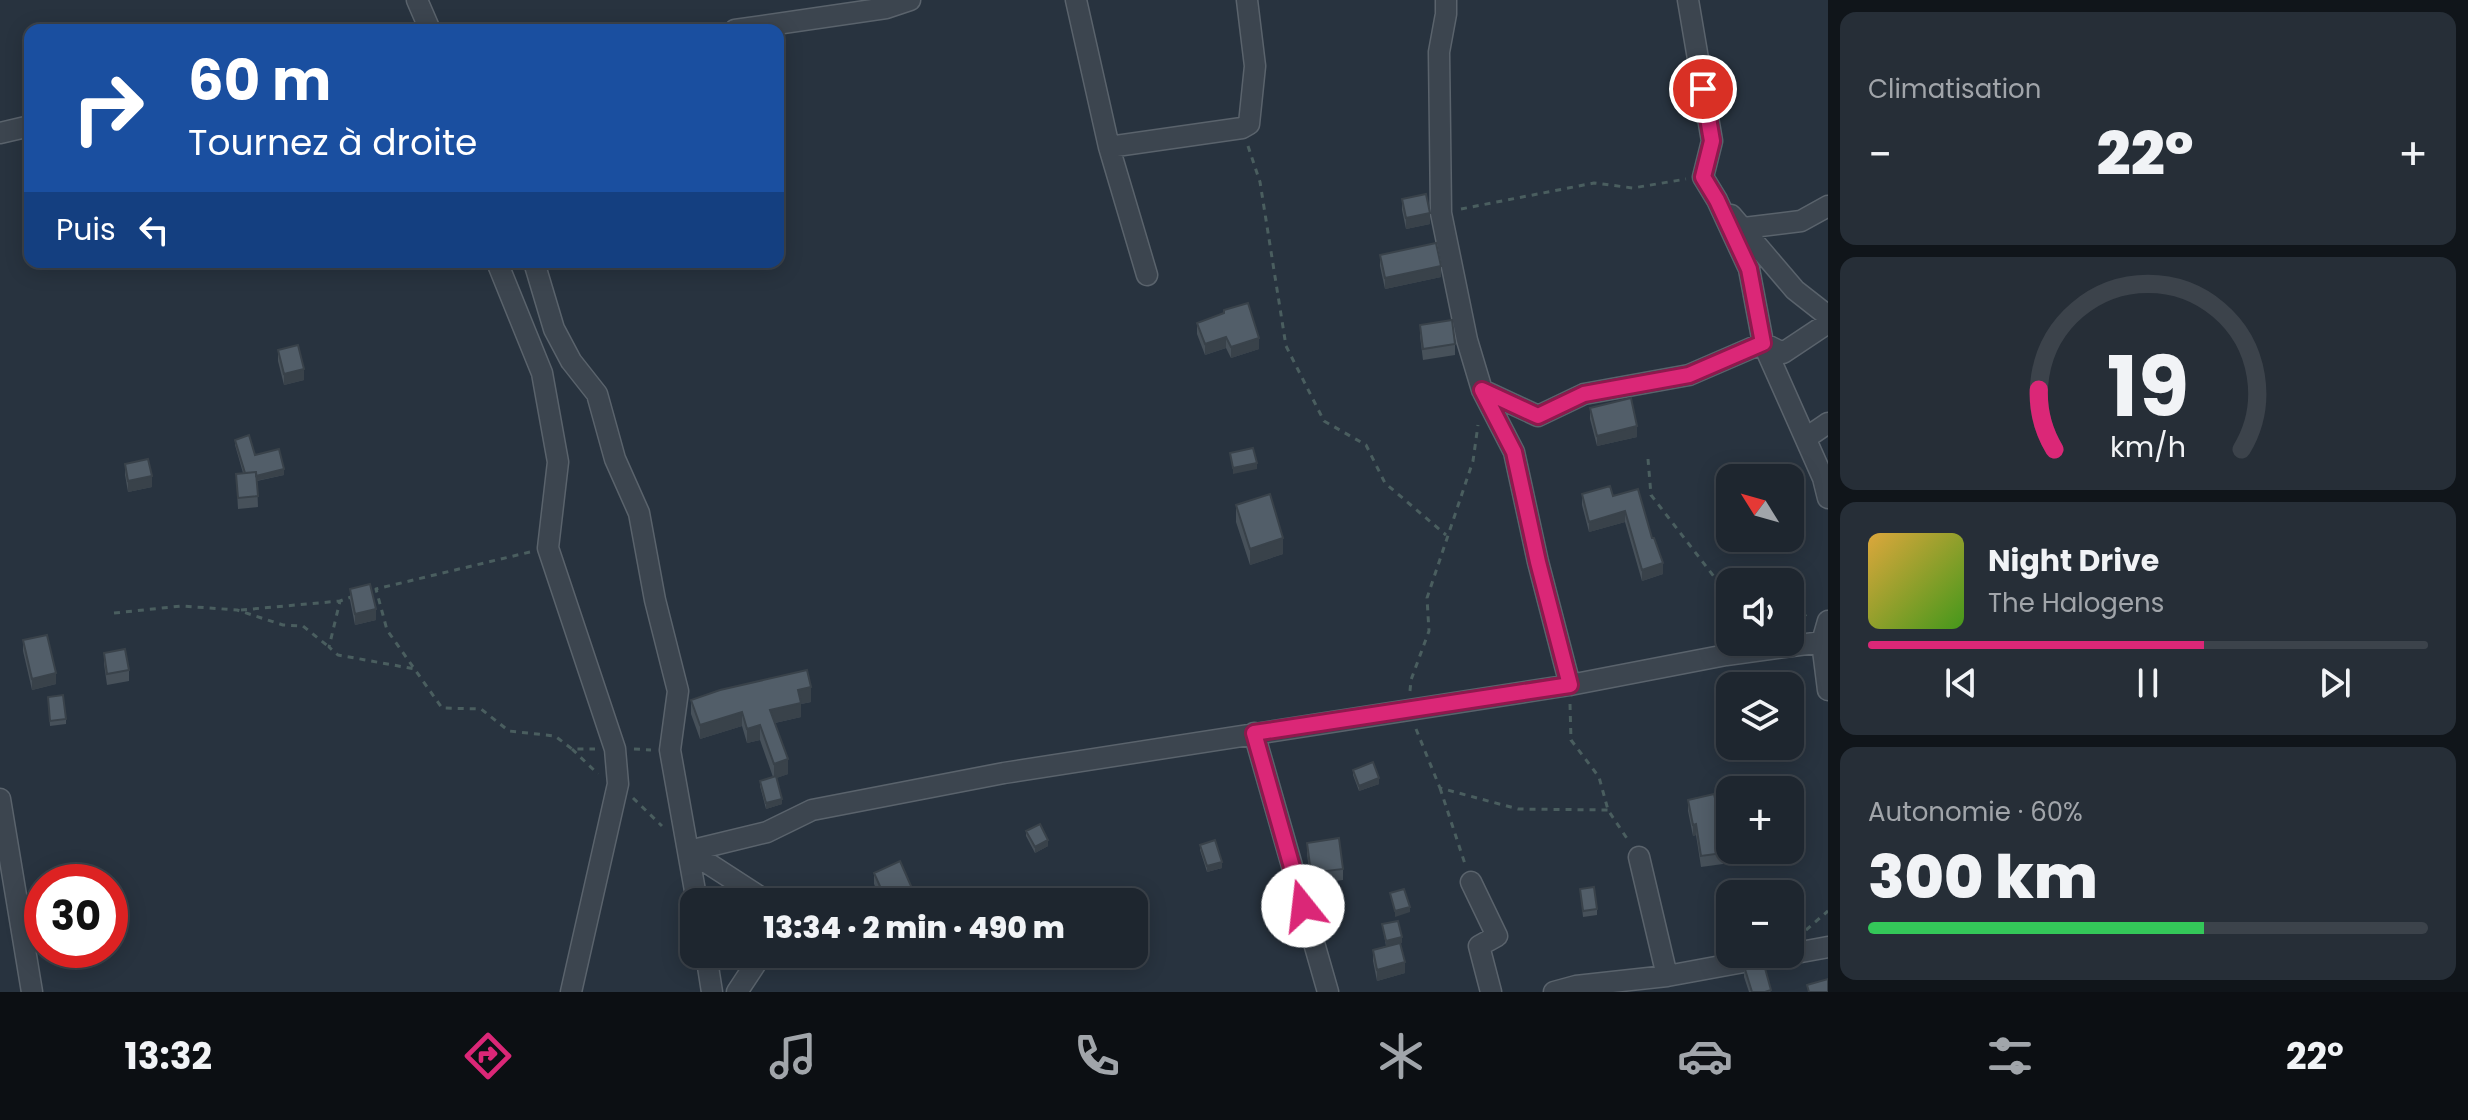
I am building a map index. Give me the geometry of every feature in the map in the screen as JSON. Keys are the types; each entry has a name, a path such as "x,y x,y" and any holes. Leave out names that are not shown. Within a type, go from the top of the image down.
{"street":[{"path":"417,0 427,24"},
{"path":"776,24 886,8 910,0"},
{"path":"1076,0 1109,147 1147,275"},
{"path":"1109,147 1242,128 1249,124 1255,66 1247,0"},
{"path":"1446,0 1439,52 1441,213 1467,340 1482,390 1514,452 1570,685"},
{"path":"1688,0 1712,141 1703,177 1749,269 1763,343 1823,478 1828,498"},
{"path":"0,133 24,127"},
{"path":"1717,200 1795,290 1828,316"},
{"path":"1744,228 1801,221 1828,206"},
{"path":"499,268 542,373 558,462 548,548 615,749 618,784 571,992"},
{"path":"536,268 554,329 571,361 597,394 615,459 639,513 655,600 678,691 670,750 695,888"},
{"path":"1482,390 1538,416 1584,394 1689,375 1763,343 1783,353 1828,323"},
{"path":"542,373 554,329"},
{"path":"1806,438 1828,423"},
{"path":"1828,621 1822,642 1828,690"},
{"path":"689,851 767,832 812,810 1004,773 1570,685 1726,655 1822,642"},
{"path":"1254,733 1328,992"},
{"path":"0,799 32,992"},
{"path":"689,851 746,888"},
{"path":"1639,857 1667,976"},
{"path":"1471,882 1497,936 1479,946 1491,992"},
{"path":"1804,948 1828,947"},
{"path":"1554,992 1576,986 1667,976 1716,965"},
{"path":"708,968 712,992"},
{"path":"737,992 753,968"}],"path":[{"path":"1242,128 1260,182 1286,346 1317,408 1324,421 1366,445 1385,483 1446,535"},
{"path":"1441,213 1594,183 1633,188 1703,177"},
{"path":"1471,882 1440,788 1409,709 1411,680 1429,631 1427,598 1473,461 1482,390"},
{"path":"1648,459 1651,495 1716,579"},
{"path":"548,548 376,589 387,630 442,708 481,709 509,731 555,736 572,749 670,750"},
{"path":"114,613 182,606 237,610 340,601 364,593"},
{"path":"329,647 340,601"},
{"path":"237,610 283,625 303,626 338,655 415,669"},
{"path":"1570,685 1571,740 1599,777 1608,810 1639,857"},
{"path":"1440,788 1518,809 1608,810"},
{"path":"1804,936 1828,911"}],"building":[{"path":"1426,194 1430,213 1406,218 1402,199"},
{"path":"1436,243 1441,266 1385,278 1380,255"},
{"path":"1248,303 1259,338 1231,347 1226,337 1205,344 1197,323"},
{"path":"1452,320 1455,344 1423,349 1420,325"},
{"path":"298,345 304,369 284,374 278,350"},
{"path":"1631,398 1637,426 1597,436 1590,408"},
{"path":"249,435 255,455 279,449 284,469 256,476 256,472 245,473 235,440"},
{"path":"1253,448 1257,463 1233,468 1230,453"},
{"path":"148,459 152,476 128,481 125,464"},
{"path":"256,472 258,496 238,498 236,474"},
{"path":"1610,486 1613,496 1638,489 1652,538 1663,563 1642,570 1625,511 1589,522 1582,494"},
{"path":"1270,494 1283,538 1250,549 1236,505"},
{"path":"370,584 376,609 355,614 350,589"},
{"path":"47,635 56,673 32,679 23,640"},
{"path":"125,649 129,670 107,674 104,653"},
{"path":"807,670 811,687 798,690 801,703 770,710 788,759 774,764 760,725 747,729 742,712 700,725 691,700 720,690"},
{"path":"63,695 66,719 50,721 48,697"},
{"path":"1373,762 1379,778 1359,786 1353,770"},
{"path":"776,776 782,799 766,803 760,781"},
{"path":"1714,794 1716,854 1701,856 1688,800"},
{"path":"1040,824 1048,840 1035,847 1026,831"},
{"path":"1339,838 1343,869 1311,873 1307,843"},
{"path":"1215,840 1222,862 1207,866 1200,845"},
{"path":"900,861 912,888 881,888 874,873"},
{"path":"1594,887 1597,909 1583,911 1580,889"},
{"path":"1404,889 1410,907 1395,911 1390,893"},
{"path":"1398,921 1402,937 1386,941 1382,924"},
{"path":"1400,943 1405,962 1377,970 1373,950"},
{"path":"1745,968 1765,968 1771,990 1752,992"},
{"path":"1828,979 1828,992 1809,992 1807,985"}],"route":[{"path":"1303,906 1254,733 1570,685 1514,452 1482,390 1538,416 1584,394 1689,375 1763,343 1749,269 1703,177 1712,141 1703,89"}]}
